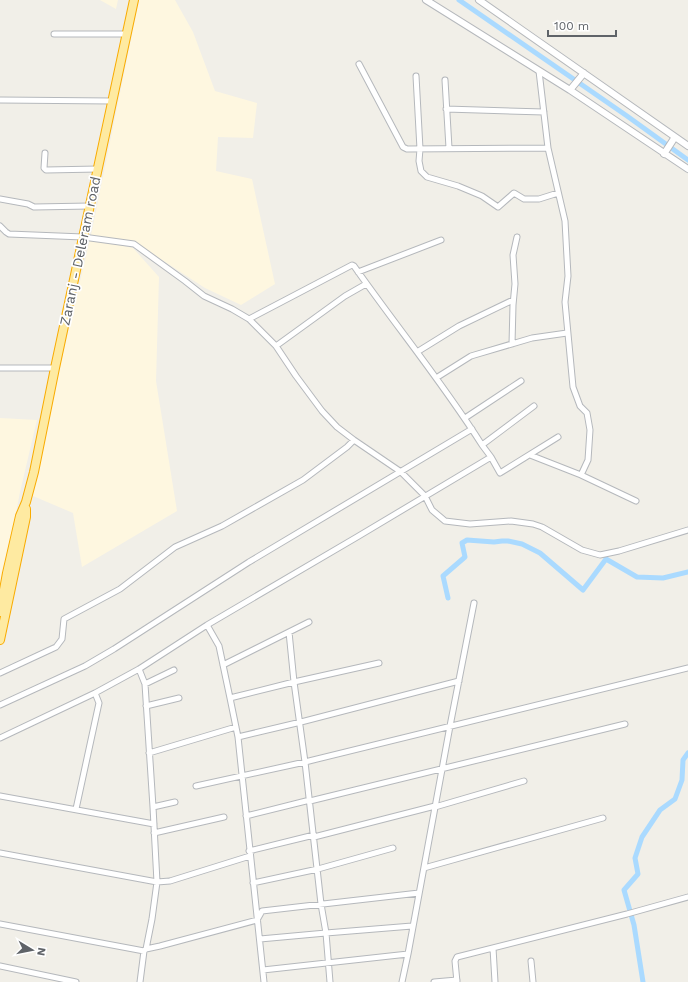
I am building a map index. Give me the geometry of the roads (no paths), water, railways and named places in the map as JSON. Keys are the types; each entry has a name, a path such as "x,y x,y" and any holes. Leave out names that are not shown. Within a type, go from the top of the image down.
{"highway":[{"name":"Zaranj - Deleram road","path":"0,612 20,516 26,502 134,0"},
{"name":"Zaranj - Deleram road","path":"0,640 26,517 26,502"}],"street":[{"path":"426,0 570,90 688,170"},
{"path":"479,0 688,146"},
{"path":"54,34 127,34"},
{"path":"359,64 403,147 407,149 548,148"},
{"path":"539,71 548,148 564,220 568,276 565,302 573,387 580,406 587,413 590,430 588,460 581,475"},
{"path":"570,90 584,74"},
{"path":"416,76 420,149 419,161 421,172 427,177 458,186 482,196 498,207 514,193 524,199 539,199 558,193"},
{"path":"445,80 448,148"},
{"path":"0,100 112,101"},
{"path":"446,109 544,112"},
{"path":"664,154 675,137"},
{"path":"45,153 44,168 46,170 98,169"},
{"path":"0,199 28,204 34,207 90,206"},
{"path":"0,226 9,234 83,237 134,244 204,296 249,319 276,346 322,412 337,427 354,440 401,472 425,496 432,510 445,521 470,524 511,521 533,524 542,527 582,550 600,555 619,551 688,530"},
{"path":"512,344 515,284 513,255 517,237"},
{"path":"358,272 441,240"},
{"path":"249,319 352,265 465,418 500,473 558,437"},
{"path":"276,346 345,296 366,284"},
{"path":"417,352 459,326 513,300"},
{"path":"436,378 471,356 532,338 567,333"},
{"path":"0,368 55,368"},
{"path":"465,418 521,381"},
{"path":"482,445 534,406"},
{"path":"0,705 85,666 249,562 472,429"},
{"path":"0,673 56,647 62,639 64,620 120,589 175,547 222,526 303,480 354,440"},
{"path":"530,455 581,475 636,501"},
{"path":"0,738 94,693 139,669 207,625 491,457"},
{"path":"402,982 474,603"},
{"path":"223,665 309,622"},
{"path":"207,625 218,646 238,737 264,982"},
{"path":"289,632 326,932 330,982"},
{"path":"230,698 379,663"},
{"path":"196,786 305,762 688,668"},
{"path":"139,669 145,684 157,882 152,919 140,982"},
{"path":"145,684 174,670"},
{"path":"238,737 459,681"},
{"path":"76,809 99,703 94,693"},
{"path":"146,706 179,698"},
{"path":"246,816 625,724"},
{"path":"149,753 236,727"},
{"path":"0,853 157,882 170,881 250,854 314,836 435,807 524,781"},
{"path":"0,796 154,824"},
{"path":"153,807 175,802"},
{"path":"154,833 224,817"},
{"path":"424,868 603,818"},
{"path":"253,883 318,869 393,848"},
{"path":"0,924 145,950 257,920 262,911 419,893"},
{"path":"434,982 457,981 457,957 688,897"},
{"path":"260,939 326,932 412,926"},
{"path":"493,948 495,982"},
{"path":"263,970 408,954"},
{"path":"531,961 533,982"},
{"path":"0,966 76,982"}],"waterway":[{"path":"459,0 688,160"},
{"path":"448,598 443,576 465,557 462,543 467,540 494,542 508,541 522,544 540,553 583,590 606,559 637,577 663,578 688,572"},
{"path":"643,982 634,925 624,890 638,874 635,858 642,837 660,810 675,799 682,780 683,760 688,753"}]}
